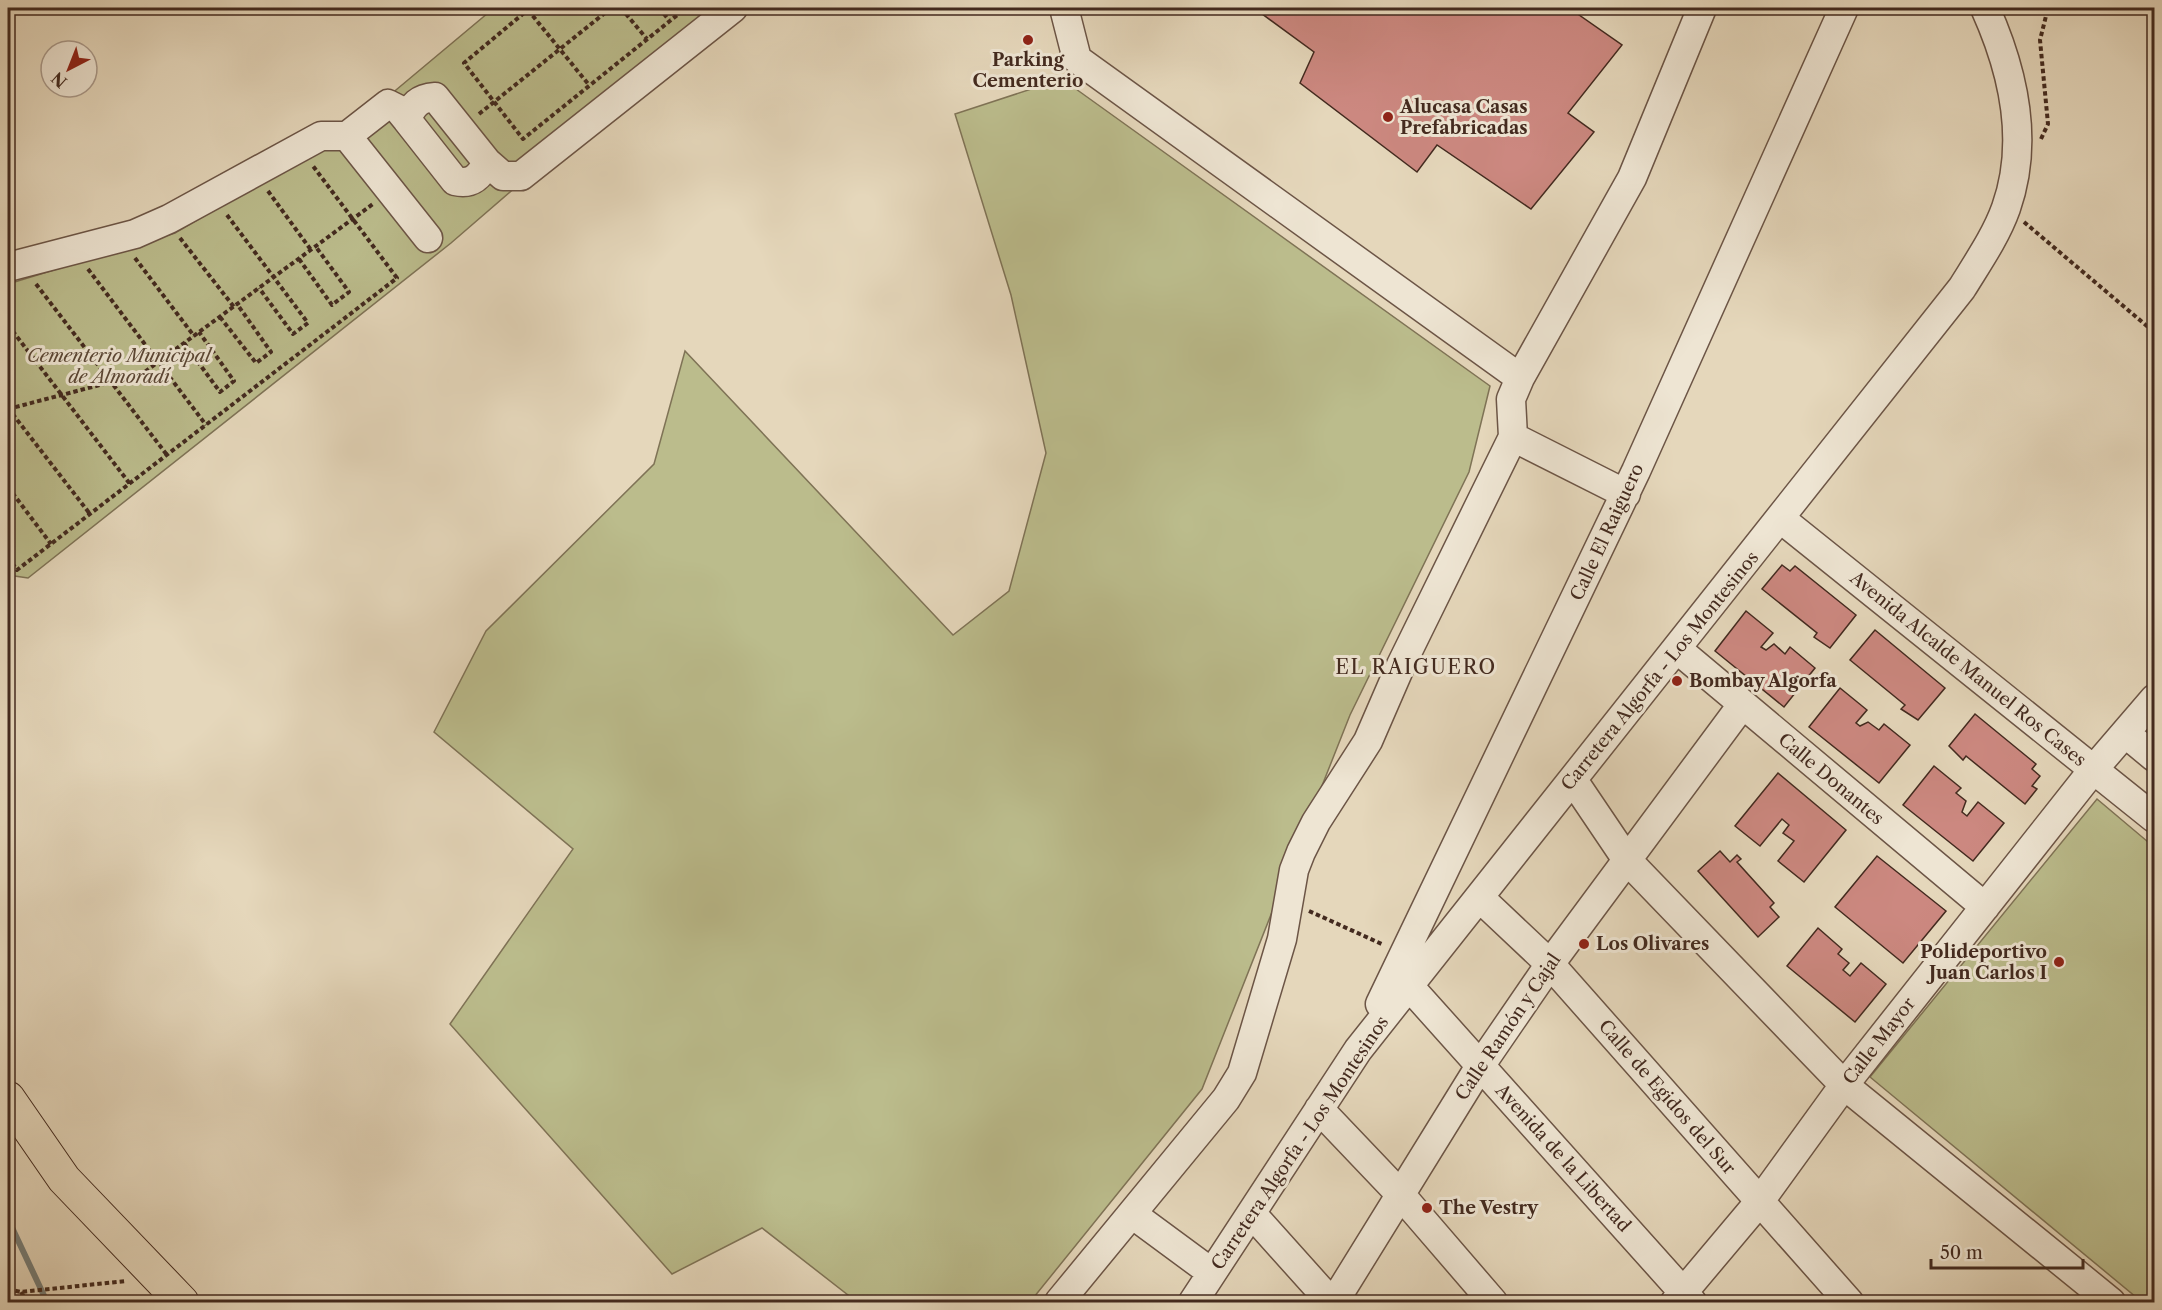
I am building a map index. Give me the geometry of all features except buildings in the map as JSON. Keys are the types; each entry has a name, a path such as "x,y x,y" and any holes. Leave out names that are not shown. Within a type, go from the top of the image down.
{"main road":[{"path":"8,1098 64,1179 182,1302"}],"street":[{"path":"407,120 416,102 435,97 487,162 503,176 521,176 733,8"},
{"path":"1064,8 1077,60 1520,378"},
{"path":"1059,1302 1226,1099 1242,1073 1282,939 1294,870 1301,852 1316,822 1368,741 1401,665 1513,437 1511,399 1520,378 1632,178 1702,8"},
{"name":"Calle El Raiguero","path":"1358,1050 1626,495 1844,8"},
{"name":"Carretera Algorfa - Los Montesinos","path":"1205,1293 1252,1214 1358,1050 1781,519 1962,288 1988,248 2006,207 2016,169 2014,88 2002,46 1984,8"},
{"path":"16,276 135,234 169,219 321,136 347,136 388,104 398,109 455,181 465,183 476,179 487,162"},
{"path":"347,136 428,238"},
{"path":"1513,437 1626,495"},
{"name":"Avenida Alcalde Manuel Ros Cases","path":"1781,519 2154,818"},
{"name":"Calle Donantes","path":"1677,650 1985,907"},
{"name":"Calle Mayor","path":"1684,1299 1760,1201 1844,1085 2093,770 2154,699"},
{"name":"Calle Ramón y Cajal","path":"1332,1302 1480,1066 1550,964 1742,705"},
{"path":"2125,733 2154,757"},
{"path":"1573,780 1627,860 1844,1085 2096,1298"},
{"name":"Calle de Egidos del Sur","path":"1479,898 1550,964 1849,1302"},
{"name":"Avenida de la Libertad","path":"1409,986 1684,1299"},
{"path":"1319,1109 1400,1194 1493,1302"},
{"path":"1252,1214 1332,1302"},
{"path":"1132,1215 1205,1293"}],"path":[{"path":"461,129 611,8"},
{"path":"621,8 647,39"},
{"path":"659,8 669,20"},
{"path":"589,85 529,9 464,63 523,139 686,8"},
{"path":"2040,142 2048,124 2040,40 2048,8"},
{"path":"8,557 17,570 398,278 310,162"},
{"path":"274,183 266,188 349,292 332,305 299,259"},
{"path":"90,514 8,408 142,374 390,191"},
{"path":"2006,207 2154,332"},
{"path":"225,212 308,323 293,333 259,288"},
{"path":"170,240 189,232"},
{"path":"180,237 271,352 256,363 220,317"},
{"path":"131,252 194,336"},
{"path":"97,263 85,266 206,425"},
{"path":"16,276 34,282 167,455"},
{"path":"34,282 44,279"},
{"path":"8,325 130,484"},
{"path":"184,343 220,392 234,381 199,332"},
{"path":"8,488 51,544"},
{"path":"1289,902 1404,954"},
{"path":"8,1289 21,1292 156,1277"},
{"path":"21,1292 27,1302"}],"green space":[{"name":"Cementerio Municipal de Almoradí","path":"494,8 723,8 451,243 28,578 8,575 8,284 175,233 341,136"},
{"path":"1062,79 1490,386 1469,472 1350,715 1202,1089 1030,1302 857,1302 762,1228 672,1274 450,1024 573,849 434,732 486,631 654,464 685,351 953,635 1009,591 1046,453 1011,295 955,114"},
{"name":"Polideportivo Juan Carlos I","path":"2097,799 2154,847 2154,1302 2142,1302 1870,1077"}],"waterway":[{"path":"8,1219 47,1302"}],"place":[{"name":"Parking Cementerio","path":"1028,40"},
{"name":"Alucasa Casas Prefabricadas","path":"1388,117"},
{"name":"Bombay Algorfa","path":"1677,681"},
{"name":"Los Olivares","path":"1584,944"},
{"name":"Polideportivo Juan Carlos I","path":"2059,962"},
{"name":"The Vestry","path":"1427,1208"}],"district":[{"name":"EL RAIGUERO","path":"1416,667"}]}
